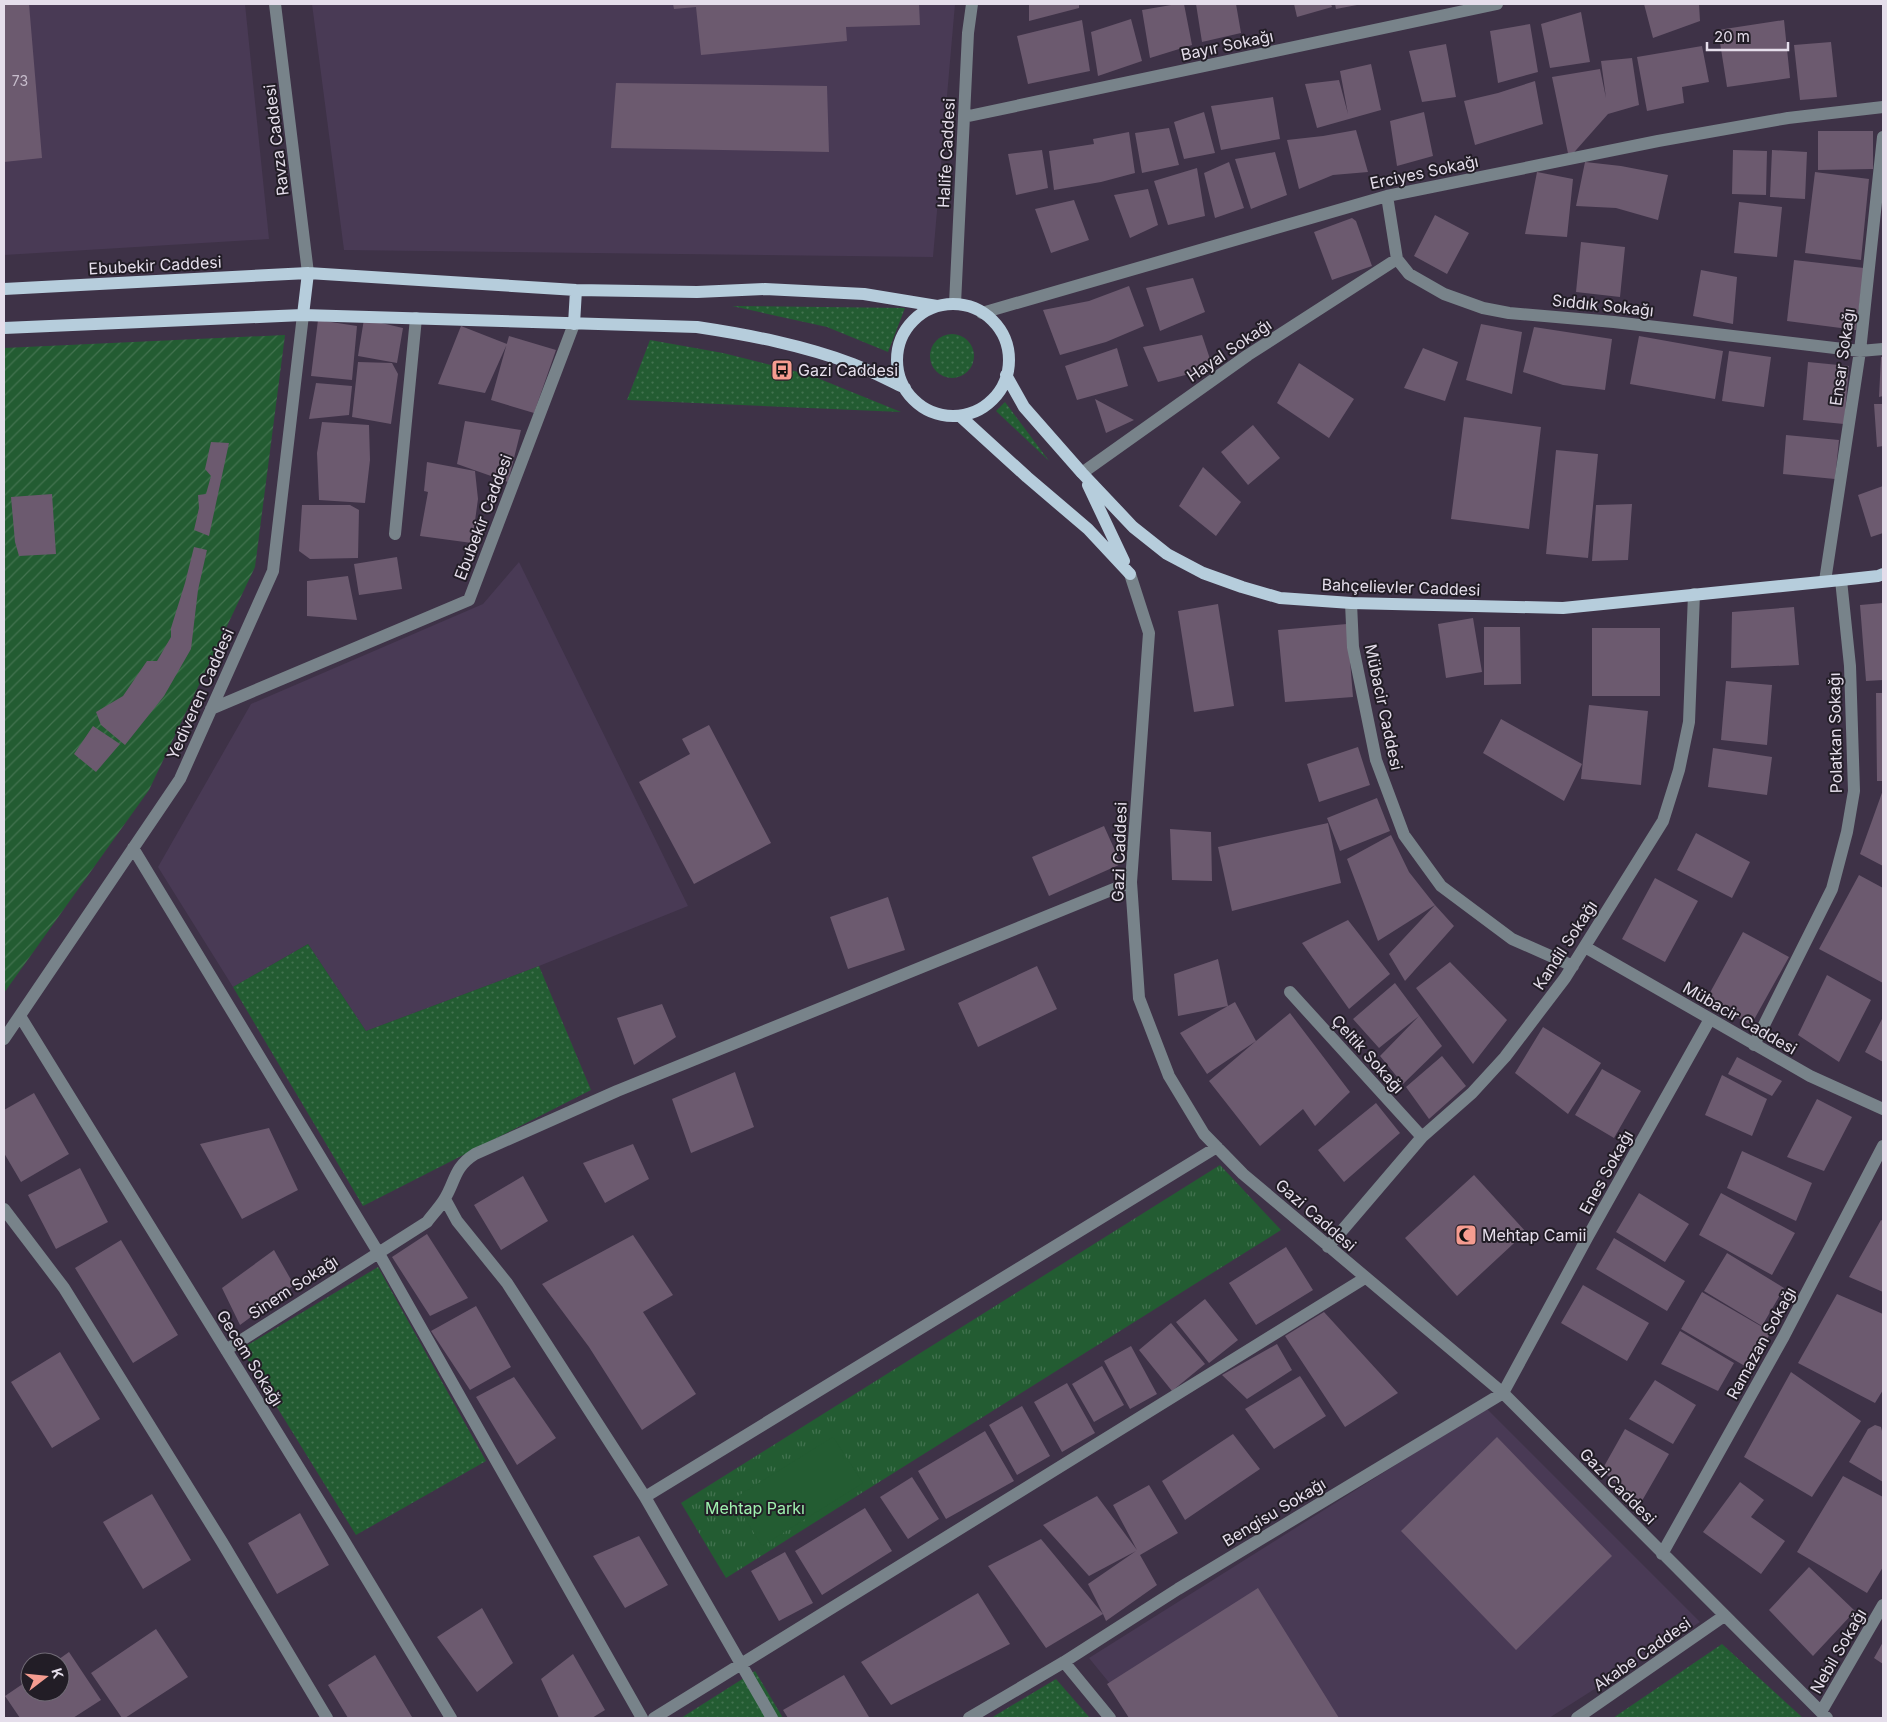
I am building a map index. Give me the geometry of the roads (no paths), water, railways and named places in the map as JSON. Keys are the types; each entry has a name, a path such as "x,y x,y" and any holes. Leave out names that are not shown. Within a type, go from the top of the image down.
{"main road":[{"name":"Ebubekir Caddesi","path":"4,289 308,272 576,290 697,292 765,289 864,294 938,306"},
{"path":"303,315 308,272"},
{"name":"Ebubekir Caddesi","path":"574,324 576,290"},
{"path":"955,304 973,308 982,313 1000,330 1007,346 1008,364 1004,382 994,398 978,410 960,416 941,415 923,408 909,395 899,378 897,359 900,341 908,326 921,313 938,306 955,304"},
{"path":"4,328 303,315 697,327 750,335 805,348 854,365 905,388"},
{"name":"Bahçelievler Caddesi","path":"1006,375 1024,407 1082,474 1140,532 1167,554 1203,573 1280,598 1351,603 1563,608 1841,580 1883,574"},
{"path":"960,416 1027,477 1088,528 1130,574"},
{"path":"1082,474 1130,574"}],"street":[{"name":"Ravza Caddesi","path":"275,4 308,272"},
{"name":"Halife Caddesi","path":"955,304 968,33 972,4"},
{"name":"Bayır Sokağı","path":"964,117 1497,4"},
{"name":"Erciyes Sokağı","path":"982,313 1387,196 1658,140 1788,118 1883,107"},
{"name":"Ensar Sokağı","path":"1825,581 1860,350 1883,137"},
{"path":"1387,196 1397,259"},
{"name":"Sıddık Sokağı","path":"1397,259 1409,274 1444,294 1483,308 1509,313 1614,322 1860,350 1883,349"},
{"name":"Hayal Sokağı","path":"1082,474 1248,355 1397,259"},
{"name":"Yediveren Caddesi","path":"4,1040 180,779 273,572 303,315"},
{"path":"395,534 416,318"},
{"name":"Ebubekir Caddesi","path":"212,709 469,600 574,324"},
{"name":"Gazi Caddesi","path":"1130,574 1149,633 1131,882 1139,998 1168,1076 1204,1134 1243,1174 1503,1394 1824,1715"},
{"name":"Polatkan Sokağı","path":"1754,1045 1832,889 1848,824 1854,782 1850,666 1841,580"},
{"name":"Kandil Sokağı","path":"1328,1247 1422,1137 1472,1092 1505,1057 1573,966 1663,821 1676,778 1689,722 1694,594"},
{"name":"Mübacir Caddesi","path":"1351,603 1354,647 1376,760 1404,835 1441,886 1512,939 1573,966"},
{"path":"133,848 378,1252 642,1718"},
{"name":"Sinem Sokağı","path":"226,1350 427,1222 445,1199 455,1175 465,1160 475,1154 617,1091 1131,882"},
{"name":"Mübacir Caddesi","path":"1585,947 1810,1076 1883,1109"},
{"name":"Çeltik Sokağı","path":"1290,992 1422,1137"},
{"name":"Gecem Sokağı","path":"20,1016 451,1718"},
{"name":"Enes Sokağı","path":"1503,1394 1710,1019"},
{"name":"Ramazan Sokağı","path":"1662,1554 1784,1336 1883,1146"},
{"path":"646,1497 1217,1147"},
{"path":"445,1199 457,1221 507,1283 646,1497 772,1718"},
{"path":"4,1209 64,1288 222,1542 327,1718"},
{"path":"654,1718 1365,1278"},
{"name":"Bengisu Sokağı","path":"969,1718 1064,1662 1178,1589 1503,1394"},
{"name":"Nebil Sokağı","path":"1824,1715 1883,1605"},
{"name":"Akabe Caddesi","path":"1577,1718 1724,1616"},
{"path":"1064,1662 1110,1718"}],"place":[{"name":"Gazi Caddesi","path":"782,370"},
{"name":"Mehtap Camii","path":"1466,1235"}],"park label":[{"name":"Mehtap Parkı","path":"755,1508"}]}
